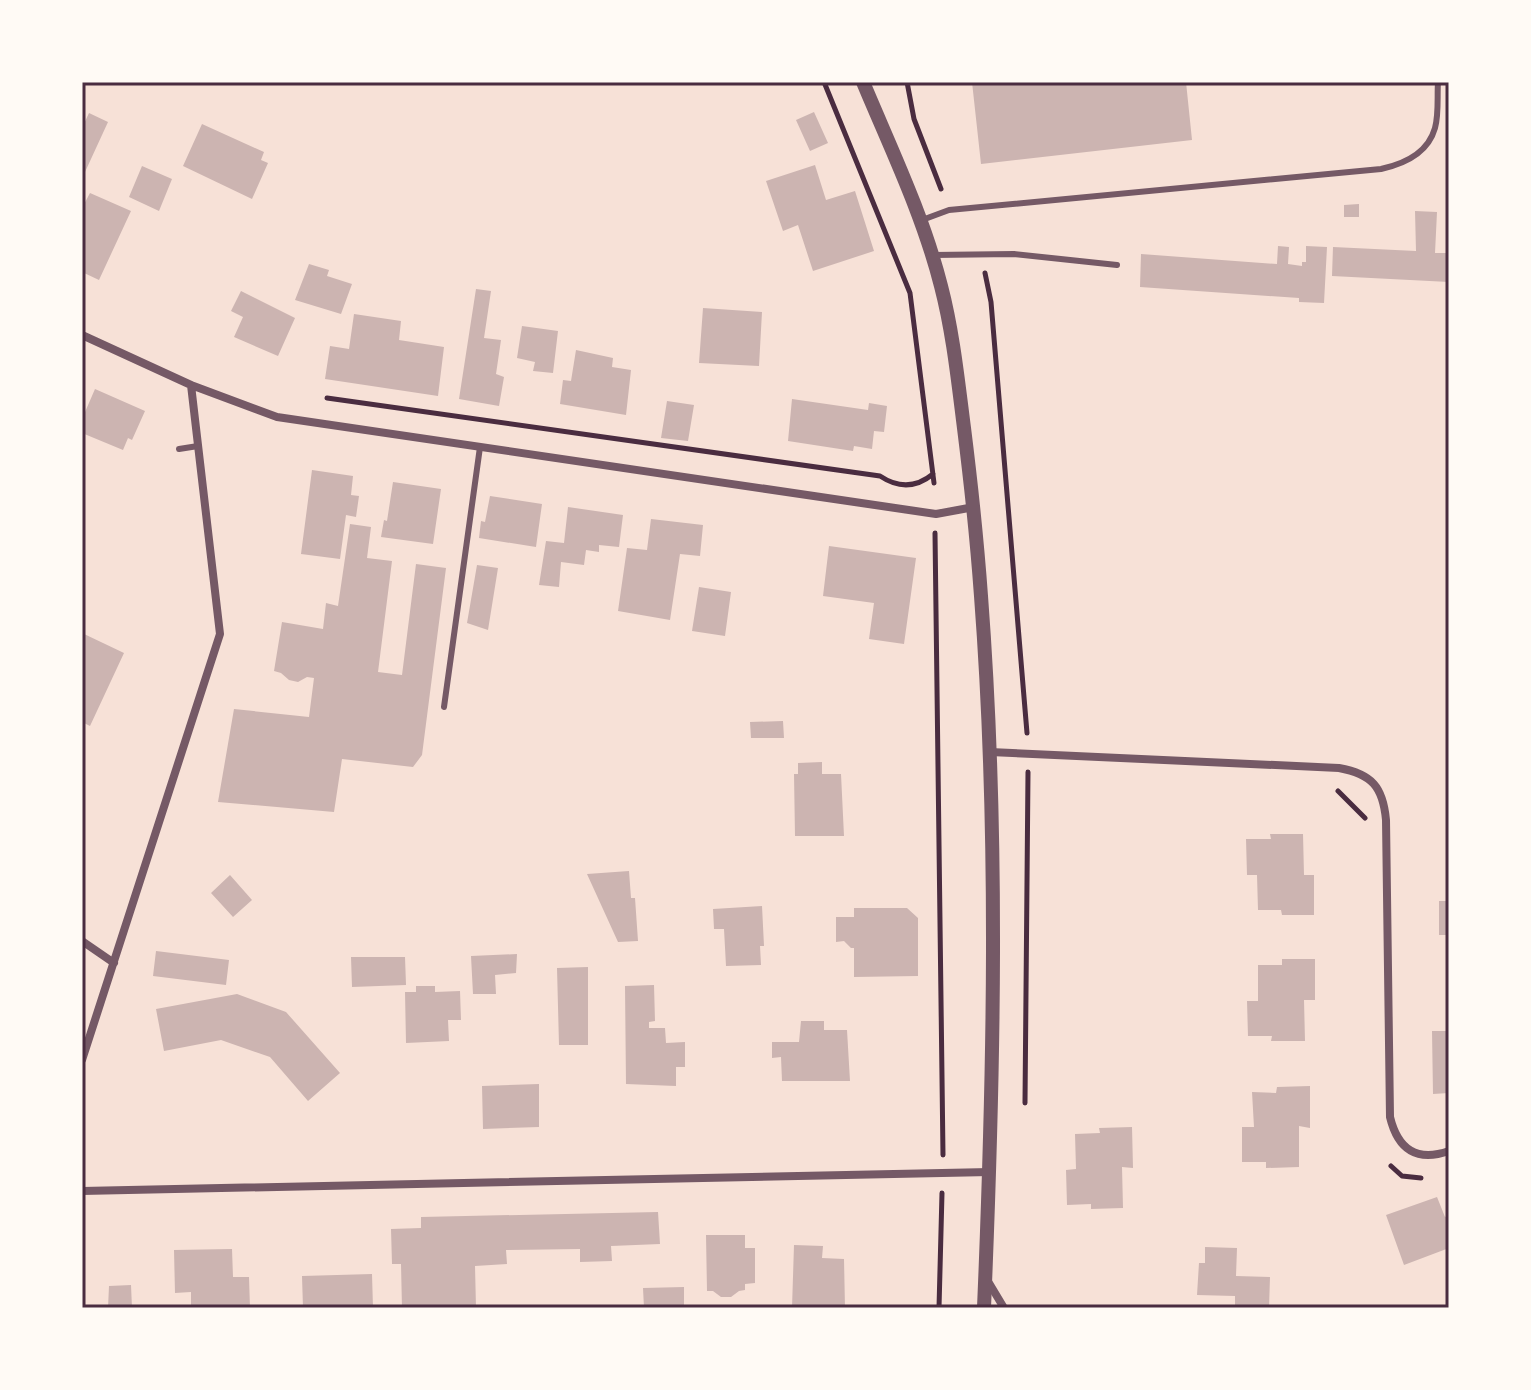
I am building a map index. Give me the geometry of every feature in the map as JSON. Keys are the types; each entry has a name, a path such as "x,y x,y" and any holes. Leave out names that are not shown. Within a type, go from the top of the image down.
{"street":[{"path":"863,82 933,255 950,331 974,507 990,752 995,993 984,1308"},
{"path":"82,335 191,385 277,417 936,514 974,507"},
{"path":"82,1060 220,634 191,385"},
{"path":"990,752 1339,768 1366,776 1381,793 1386,820 1390,1117 1398,1139 1415,1154 1426,1157 1449,1151"},
{"path":"82,941 114,963"},
{"path":"82,1191 990,1172"},
{"path":"985,1276 1004,1308"}],"lane":[{"path":"921,220 949,210 1366,171 1399,165 1416,156 1436,128 1438,82"},
{"path":"933,255 1014,254 1117,265"},
{"path":"179,449 198,446"},
{"path":"444,707 480,447"}],"path":[{"path":"824,82 910,293 934,483"},
{"path":"907,82 914,119 941,189"},
{"path":"984,270 991,302 1027,734"},
{"path":"327,398 880,476 893,485 921,483 933,474"},
{"path":"935,532 943,1156"},
{"path":"1025,1103 1028,770 1044,772"},
{"path":"1334,788 1366,820"},
{"path":"1387,1162 1402,1176 1425,1178"},
{"path":"939,1308 942,1189"}],"building":[{"path":"972,82 1186,82 1192,140 981,164"},
{"path":"814,112 828,143 810,151 796,120"},
{"path":"89,113 108,122 85,172 82,170 82,128"},
{"path":"202,124 264,152 261,160 268,163 252,199 183,166"},
{"path":"815,165 826,200 855,191 874,251 813,271 798,225 783,231 766,181"},
{"path":"142,166 172,179 159,211 129,197"},
{"path":"90,193 131,211 99,280 82,272 82,208"},
{"path":"1359,204 1359,217 1344,217 1344,205"},
{"path":"1415,211 1437,212 1435,253 1449,253 1449,282 1332,276 1333,247 1416,251"},
{"path":"1278,246 1289,247 1288,264 1302,266 1302,262 1306,262 1306,246 1327,247 1324,303 1299,302 1299,298 1140,287 1141,254 1277,264"},
{"path":"309,264 329,270 327,276 352,284 341,314 295,300"},
{"path":"476,289 491,291 484,338 501,340 496,374 504,377 499,406 459,399"},
{"path":"241,291 295,318 278,356 234,337 243,317 231,311"},
{"path":"703,308 762,312 759,366 699,363"},
{"path":"354,314 401,321 399,340 444,347 438,396 325,379 330,346 349,349"},
{"path":"522,326 558,331 553,373 533,371 535,362 517,358"},
{"path":"576,350 613,358 612,367 631,370 626,415 560,404 563,380 571,381"},
{"path":"95,389 145,411 132,440 128,438 123,450 82,433 82,419"},
{"path":"792,399 868,410 869,403 887,406 884,432 874,431 872,449 854,446 853,451 788,441"},
{"path":"667,401 694,405 688,441 661,438"},
{"path":"312,470 353,476 351,495 359,496 356,517 346,515 340,559 301,554"},
{"path":"393,482 441,489 433,544 381,537 384,520 387,521"},
{"path":"490,496 542,504 536,547 479,538"},
{"path":"568,507 623,515 619,547 599,545 599,552 586,550 584,565 561,562 559,587 539,585 546,541 564,543"},
{"path":"651,519 703,525 700,556 680,554 670,620 618,611 627,548 647,550"},
{"path":"350,524 371,527 367,558 392,561 378,672 402,675 416,564 446,568 422,755 413,767 342,759 334,812 218,802 234,709 309,717 314,678 307,677 298,682 274,671 282,622 323,629 326,603 338,606"},
{"path":"829,546 916,558 904,644 869,639 874,603 823,596"},
{"path":"477,565 498,568 488,630 467,623"},
{"path":"699,587 731,592 725,636 692,631"},
{"path":"82,633 124,653 90,726 82,722"},
{"path":"783,721 784,738 751,738 750,722"},
{"path":"822,762 822,774 841,774 844,836 795,836 794,774 798,774 798,763"},
{"path":"1270,834 1303,834 1304,875 1314,875 1314,915 1282,915 1281,910 1258,910 1257,875 1247,875 1246,839 1271,839"},
{"path":"629,871 631,898 635,898 638,941 618,942 587,874"},
{"path":"230,875 252,900 233,917 211,893"},
{"path":"1439,901 1449,901 1449,935 1439,935"},
{"path":"762,906 764,946 760,946 761,965 726,966 724,929 714,929 713,909"},
{"path":"854,908 907,908 918,918 918,976 854,977 854,948 844,941 836,942 836,917 854,917"},
{"path":"156,951 229,960 226,985 153,976"},
{"path":"517,954 516,973 495,975 496,994 473,994 471,956"},
{"path":"351,957 405,957 406,985 352,987"},
{"path":"1282,959 1315,959 1315,1000 1304,1000 1305,1041 1271,1041 1272,1036 1248,1036 1247,1001 1258,1001 1258,965 1282,965"},
{"path":"588,967 588,1045 559,1045 557,968"},
{"path":"654,985 655,1021 649,1022 649,1028 665,1028 666,1043 685,1042 685,1067 676,1067 676,1086 626,1084 625,986"},
{"path":"416,986 435,986 435,992 460,991 461,1020 448,1020 449,1041 406,1043 405,992 416,992"},
{"path":"237,994 286,1012 340,1073 308,1101 270,1057 221,1040 164,1051 156,1009"},
{"path":"801,1021 824,1021 824,1030 847,1030 850,1081 782,1081 781,1057 772,1058 772,1042 799,1042"},
{"path":"1432,1031 1449,1031 1449,1093 1433,1094"},
{"path":"539,1084 539,1127 483,1129 482,1086"},
{"path":"1310,1086 1310,1128 1299,1126 1299,1167 1266,1168 1266,1162 1242,1162 1242,1127 1254,1127 1252,1092 1276,1093 1277,1087"},
{"path":"1132,1127 1133,1168 1122,1167 1123,1208 1091,1209 1091,1204 1067,1205 1066,1170 1076,1169 1075,1134 1100,1133 1099,1128"},
{"path":"1437,1197 1445,1217 1449,1215 1449,1248 1404,1265 1386,1215"},
{"path":"658,1212 660,1244 611,1246 612,1261 580,1262 580,1249 506,1250 507,1264 475,1266 476,1308 402,1308 401,1264 392,1264 391,1229 421,1228 421,1217"},
{"path":"706,1235 745,1235 745,1248 755,1248 755,1283 745,1284 745,1290 731,1297 721,1297 707,1291"},
{"path":"794,1245 823,1246 822,1258 844,1259 845,1308 792,1308"},
{"path":"1205,1247 1237,1248 1236,1276 1270,1277 1269,1308 1235,1308 1235,1296 1197,1295 1199,1263 1205,1263"},
{"path":"232,1249 233,1277 249,1277 250,1308 191,1308 191,1292 175,1293 174,1250"},
{"path":"372,1274 373,1308 303,1308 302,1276"},
{"path":"131,1285 132,1308 108,1308 109,1286"},
{"path":"684,1287 684,1308 644,1308 643,1288"}]}
